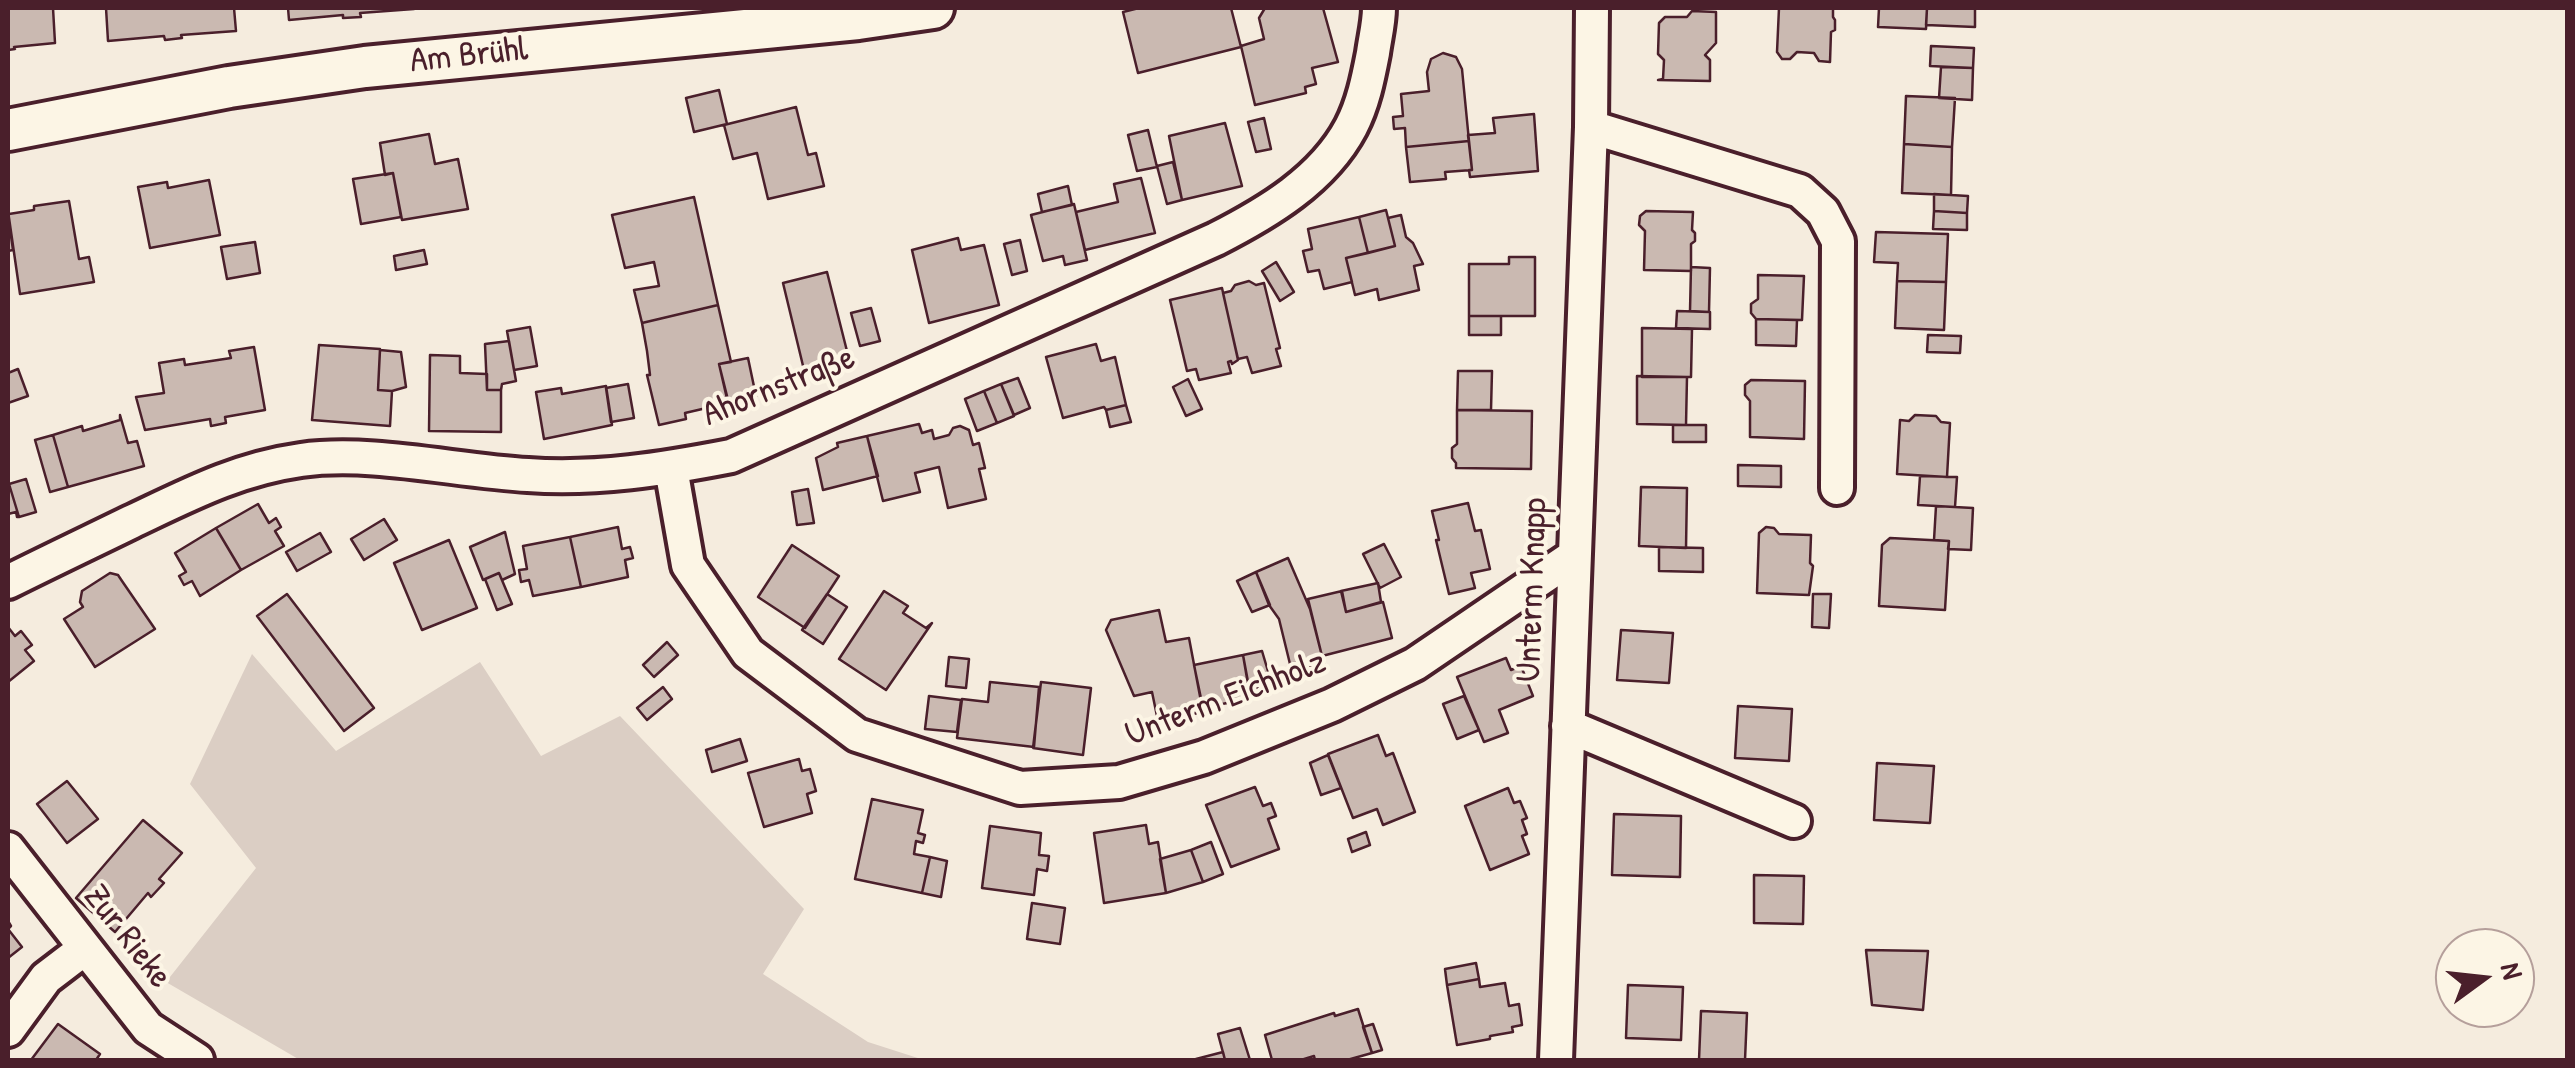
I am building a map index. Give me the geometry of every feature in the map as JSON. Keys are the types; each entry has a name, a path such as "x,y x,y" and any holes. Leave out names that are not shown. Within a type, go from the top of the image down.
{"street":[{"name":"Am Brühl","path":"8,130 228,88 365,67 934,8"},
{"name":"Ahornstraße","path":"8,582 202,488 252,469 305,460 362,459 531,476 620,474 732,456 1216,239 1280,203 1330,155 1350,128 1367,85 1379,8"},
{"name":"Unterm Knapp","path":"1551,1059 1568,726 1592,8"},
{"path":"1591,127 1800,191 1823,212 1838,241 1837,488"},
{"name":"Unterm Eichholz","path":"671,468 688,565 748,653 857,735 1020,788 1119,782 1204,757 1332,705 1415,664 1574,556"},
{"path":"1568,726 1794,821"},
{"name":"Zur Rieke","path":"8,849 148,1028 196,1060"},
{"path":"8,1030 46,978 84,949"}],"shaded area":[{"path":"252,654 336,751 480,662 541,756 620,716 804,909 763,974 868,1042 924,1060 300,1060 166,982 256,868 190,784"}],"building":[{"path":"8,8 53,8 55,43 8,50"},
{"path":"106,8 234,8 236,31 165,40 164,36 108,41"},
{"path":"288,8 414,9 360,13 361,17 289,20"},
{"path":"1139,8 1231,8 1241,47 1138,73 1123,12"},
{"path":"1265,8 1323,8 1338,62 1312,68 1316,84 1305,87 1306,93 1255,105 1241,46 1264,39 1259,18"},
{"path":"1779,8 1833,8 1835,30 1831,32 1830,62 1819,61 1814,53 1797,52 1790,59 1782,59 1777,52"},
{"path":"1879,8 1927,8 1926,29 1878,27"},
{"path":"1927,8 1975,8 1975,27 1926,25"},
{"path":"1692,11 1716,12 1716,43 1705,55 1710,60 1710,81 1658,80 1663,79 1664,60 1658,54 1659,23 1665,17 1687,17"},
{"path":"1931,46 1974,48 1973,68 1930,66"},
{"path":"1443,53 1456,57 1462,69 1469,141 1406,147 1405,128 1394,129 1393,117 1403,116 1401,94 1429,91 1427,72 1431,59"},
{"path":"1941,67 1973,68 1972,100 1939,98"},
{"path":"719,90 727,124 694,132 686,98"},
{"path":"1906,96 1955,98 1952,147 1904,144"},
{"path":"796,107 808,155 816,153 824,186 768,199 757,153 733,159 724,125"},
{"path":"1534,114 1538,171 1470,177 1468,135 1495,133 1493,118"},
{"path":"1264,118 1271,149 1256,152 1248,122"},
{"path":"1225,123 1242,186 1182,200 1169,136"},
{"path":"1148,130 1157,167 1137,171 1128,135"},
{"path":"429,134 435,164 458,159 468,209 402,220 393,173 385,175 380,143"},
{"path":"1469,141 1472,170 1445,172 1446,179 1410,182 1406,147"},
{"path":"1904,144 1952,147 1951,195 1902,193"},
{"path":"1173,162 1182,200 1167,204 1157,166"},
{"path":"393,173 401,217 361,224 353,179"},
{"path":"1141,178 1155,233 1085,250 1076,212 1118,202 1114,184"},
{"path":"209,180 220,235 150,248 138,187 167,182 168,188"},
{"path":"1068,186 1072,205 1042,212 1038,194"},
{"path":"1934,194 1968,196 1967,213 1934,211"},
{"path":"694,197 718,305 642,323 634,290 659,286 654,262 625,268 612,215"},
{"path":"69,201 79,259 89,257 94,282 20,294 8,211 9,214 34,210 34,206"},
{"path":"1074,204 1087,260 1065,265 1063,256 1043,261 1031,215"},
{"path":"1386,210 1395,246 1368,253 1359,217"},
{"path":"1646,211 1693,212 1691,271 1644,270 1645,231 1639,225 1640,216"},
{"path":"1934,211 1967,213 1967,230 1933,229"},
{"path":"8,215 13,250 8,251"},
{"path":"1401,215 1406,237 1423,264 1414,266 1419,290 1379,300 1377,289 1355,295 1346,258 1395,246 1388,218"},
{"path":"1359,217 1368,253 1346,258 1352,282 1324,289 1319,270 1308,272 1303,251 1312,249 1308,229"},
{"path":"1876,232 1948,234 1946,282 1897,281 1898,263 1874,262"},
{"path":"958,238 961,250 984,245 999,305 929,323 912,250"},
{"path":"1020,240 1027,271 1012,275 1004,244"},
{"path":"255,242 260,273 227,279 221,247"},
{"path":"424,250 427,264 396,270 394,256"},
{"path":"1509,257 1535,257 1535,316 1469,316 1469,264 1509,264"},
{"path":"1276,262 1294,292 1280,301 1262,271"},
{"path":"1691,267 1710,268 1709,312 1690,311"},
{"path":"827,272 850,363 805,374 783,283"},
{"path":"1758,275 1804,276 1802,320 1756,319 1751,304 1758,299"},
{"path":"1249,281 1256,285 1264,283 1281,366 1252,373 1247,357 1238,359 1223,293"},
{"path":"1897,281 1946,282 1944,330 1895,328"},
{"path":"1222,288 1238,360 1228,362 1231,373 1199,380 1196,369 1187,371 1170,300"},
{"path":"718,305 731,362 719,364 728,403 685,413 686,419 659,425 647,375 642,323"},
{"path":"871,308 880,341 860,346 851,313"},
{"path":"1677,311 1710,312 1710,329 1676,328"},
{"path":"1469,316 1501,316 1501,335 1469,335"},
{"path":"1756,319 1797,320 1796,346 1756,345"},
{"path":"530,327 537,366 514,370 507,331"},
{"path":"1642,328 1692,329 1691,377 1642,377"},
{"path":"1928,335 1961,336 1960,353 1927,352"},
{"path":"509,341 516,381 502,384 501,390 487,390 485,344"},
{"path":"1096,344 1101,361 1115,357 1126,405 1063,418 1046,357"},
{"path":"319,345 380,349 378,390 392,391 390,426 312,420"},
{"path":"254,347 265,410 225,417 226,423 211,426 210,419 145,430 136,397 164,393 159,363 184,359 185,365 231,358 229,351"},
{"path":"380,350 401,352 406,387 378,390"},
{"path":"430,355 460,356 460,373 487,374 487,390 501,390 501,432 429,431"},
{"path":"748,358 756,396 728,400 719,364"},
{"path":"18,369 28,396 8,403 8,373"},
{"path":"1458,371 1492,371 1491,410 1457,410"},
{"path":"1637,376 1687,377 1686,425 1637,424"},
{"path":"1018,378 1030,408 1014,415 1001,384"},
{"path":"1188,379 1202,409 1186,416 1173,387"},
{"path":"1751,380 1805,381 1804,439 1750,437 1750,401 1745,385"},
{"path":"628,384 634,418 611,422 606,388"},
{"path":"1001,384 1014,416 997,423 984,391"},
{"path":"606,386 612,425 544,439 536,392 561,388 562,394"},
{"path":"984,391 997,423 977,431 965,399"},
{"path":"1126,405 1131,422 1110,427 1106,410"},
{"path":"1457,410 1532,411 1531,469 1456,468 1452,448 1457,444"},
{"path":"120,415 128,443 137,441 144,466 68,487 53,435 120,420"},
{"path":"1915,415 1936,416 1941,422 1950,423 1947,477 1897,474 1900,420 1909,421"},
{"path":"919,424 922,433 932,430 934,439 949,435 960,426 969,430 973,445 979,443 985,468 979,469 986,499 948,508 939,467 915,473 920,492 883,501 867,436"},
{"path":"1673,425 1706,425 1706,442 1673,442"},
{"path":"53,435 68,487 50,492 35,440"},
{"path":"867,436 878,476 823,490 816,458 838,447 837,443"},
{"path":"1738,465 1781,466 1781,487 1738,486"},
{"path":"1920,476 1957,477 1955,507 1918,505"},
{"path":"8,479 19,517 16,512 8,514"},
{"path":"26,479 36,512 19,517 9,484"},
{"path":"1641,487 1687,488 1686,548 1639,546"},
{"path":"808,489 814,523 797,525 792,492"},
{"path":"1468,503 1475,531 1481,530 1490,569 1471,573 1475,588 1449,594 1432,511"},
{"path":"258,504 269,523 276,518 281,527 275,531 284,546 241,570 216,528"},
{"path":"1936,506 1973,508 1971,550 1948,549 1949,541 1934,540"},
{"path":"384,519 397,540 364,560 351,539"},
{"path":"618,527 622,549 630,547 633,558 625,560 628,577 581,587 570,537"},
{"path":"1766,527 1779,534 1811,535 1813,566 1809,595 1757,593 1759,533"},
{"path":"216,528 241,570 200,596 192,581 184,585 179,576 186,572 175,553"},
{"path":"505,532 515,574 502,580 499,573 483,580 470,547"},
{"path":"320,533 331,552 297,571 286,552"},
{"path":"570,537 581,587 533,596 529,580 521,582 519,570 527,569 523,546"},
{"path":"1890,538 1949,541 1945,610 1879,606 1882,545"},
{"path":"449,540 477,608 422,630 394,563"},
{"path":"1384,544 1401,577 1380,588 1363,554"},
{"path":"792,545 839,576 805,628 758,597"},
{"path":"1659,547 1703,548 1703,572 1659,571"},
{"path":"1288,558 1310,609 1324,664 1307,668 1305,660 1290,664 1279,619 1256,572"},
{"path":"1256,572 1270,605 1252,612 1237,581"},
{"path":"110,573 118,575 155,629 95,667 64,619 83,607 82,591"},
{"path":"499,573 512,604 497,610 485,579"},
{"path":"1378,583 1381,602 1346,612 1341,591"},
{"path":"884,591 908,606 903,613 926,628 932,623 886,690 839,659"},
{"path":"1342,591 1346,612 1383,602 1392,638 1322,656 1308,599"},
{"path":"287,594 374,708 344,731 257,616"},
{"path":"827,594 847,607 823,644 802,630"},
{"path":"1813,594 1831,594 1829,628 1812,627"},
{"path":"1159,610 1166,642 1189,638 1203,712 1158,721 1152,692 1134,696 1106,630 1111,620"},
{"path":"8,627 15,636 21,631 32,645 25,650 34,661 8,682"},
{"path":"1621,630 1673,633 1669,683 1617,680"},
{"path":"667,642 678,655 654,677 643,665"},
{"path":"1262,651 1273,688 1249,690 1243,655"},
{"path":"1243,655 1251,698 1203,708 1194,665"},
{"path":"949,657 969,659 966,688 946,686"},
{"path":"1506,658 1511,670 1521,666 1533,696 1499,710 1508,733 1484,742 1457,677"},
{"path":"990,682 1039,687 1034,747 957,738 962,699 988,702"},
{"path":"1041,682 1091,688 1083,755 1033,748"},
{"path":"663,687 672,699 647,720 637,708"},
{"path":"929,696 961,700 957,732 925,729"},
{"path":"1464,696 1479,730 1457,739 1443,704"},
{"path":"1738,706 1792,709 1789,761 1735,758"},
{"path":"1378,735 1386,756 1393,753 1415,812 1383,825 1377,809 1353,818 1328,754"},
{"path":"740,739 747,761 712,772 706,750"},
{"path":"1328,755 1341,788 1321,795 1310,763"},
{"path":"799,759 802,771 810,769 816,791 807,794 812,813 764,827 748,773"},
{"path":"1877,763 1934,766 1930,823 1874,820"},
{"path":"67,781 98,819 67,843 37,804"},
{"path":"1255,787 1263,806 1271,803 1276,816 1268,819 1279,849 1231,867 1206,805"},
{"path":"1508,788 1514,803 1520,801 1527,818 1522,820 1527,834 1522,836 1529,854 1490,870 1465,806"},
{"path":"872,799 923,810 918,833 925,835 923,843 916,841 914,854 930,857 922,893 855,879"},
{"path":"1614,814 1681,816 1680,877 1612,875"},
{"path":"143,820 182,853 159,879 164,883 151,897 148,893 115,932 76,898"},
{"path":"1146,825 1149,844 1158,842 1166,893 1104,903 1094,833"},
{"path":"990,826 1041,833 1039,855 1049,856 1047,871 1037,869 1034,895 982,888"},
{"path":"1366,832 1370,845 1352,852 1348,839"},
{"path":"1211,842 1223,874 1203,882 1191,850"},
{"path":"1191,850 1203,882 1166,893 1160,859"},
{"path":"930,857 947,861 941,897 922,893"},
{"path":"1754,875 1804,876 1803,924 1754,923"},
{"path":"1032,903 1065,908 1060,944 1027,939"},
{"path":"8,929 22,947 8,958"},
{"path":"1866,950 1928,951 1923,1010 1872,1005"},
{"path":"1476,963 1479,979 1447,985 1445,969"},
{"path":"1479,979 1480,987 1505,983 1509,1006 1519,1004 1522,1025 1512,1027 1513,1032 1457,1045 1447,985"},
{"path":"1628,985 1683,987 1681,1040 1626,1038"},
{"path":"1358,1009 1372,1053 1347,1060 1315,1060 1314,1056 1272,1060 1265,1035"},
{"path":"1701,1011 1747,1013 1745,1060 1699,1060"},
{"path":"58,1024 100,1054 96,1060 31,1060"},
{"path":"1373,1024 1382,1050 1372,1053 1363,1027"},
{"path":"1240,1028 1250,1060 1225,1060 1218,1034"},
{"path":"1223,1052 1225,1060 1196,1059"}]}
